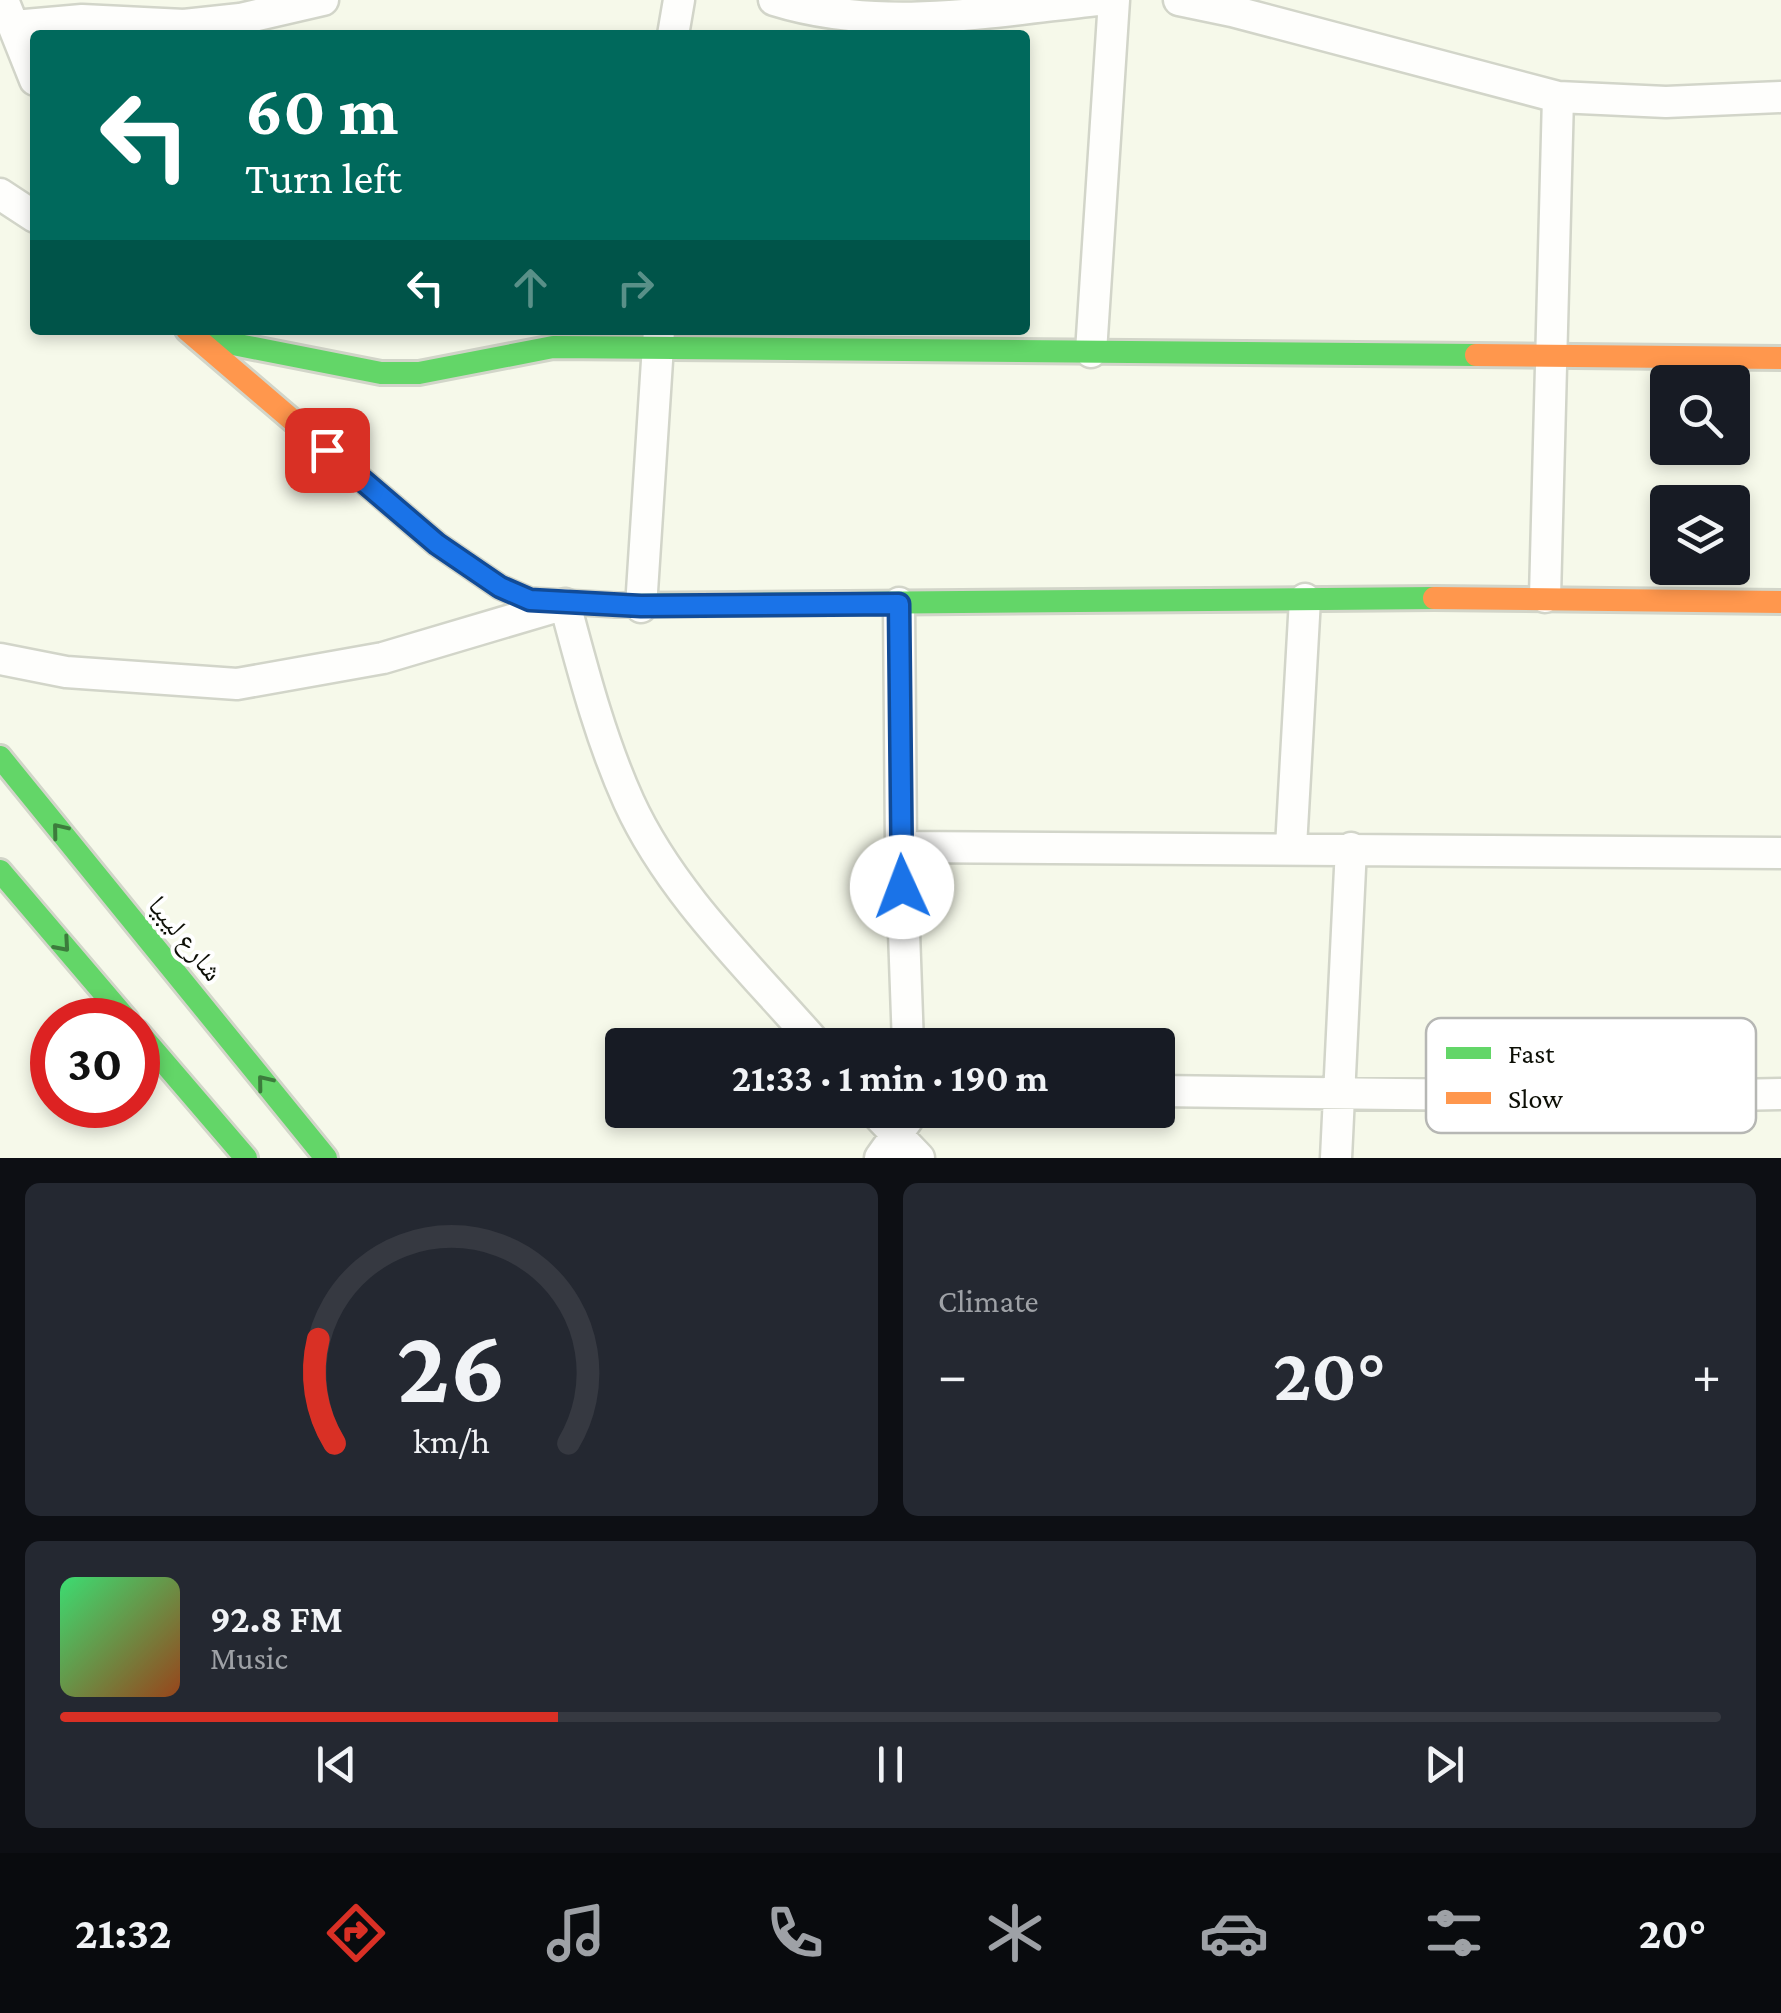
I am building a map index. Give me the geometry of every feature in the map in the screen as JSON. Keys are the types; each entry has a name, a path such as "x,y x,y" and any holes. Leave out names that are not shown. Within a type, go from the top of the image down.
{"main road":[{"path":"193,335 437,544 500,587 530,600 641,606 1545,597 1781,602"},
{"path":"201,335 382,373 419,373 553,346 658,338 1091,352 1781,358"},
{"name":"شارع ليبيا","path":"0,757 326,1158"},
{"path":"0,871 109,998"},
{"path":"160,1058 246,1158"}],"street":[{"path":"30,68 8,13 184,25 240,19 324,0"},
{"path":"675,30 679,0"},
{"path":"775,0 822,14 882,19 941,18 1097,0"},
{"path":"1091,352 1114,0"},
{"path":"1179,0 1558,98 1666,102 1781,96"},
{"path":"1545,597 1558,98"},
{"path":"0,194 30,215"},
{"path":"641,606 658,338"},
{"path":"1291,848 1305,599"},
{"path":"0,659 66,672 238,684 383,658 565,604 597,722 630,805 681,888 802,1028"},
{"path":"899,604 907,1028"},
{"path":"901,847 1781,853"},
{"path":"1336,1158 1350,848"},
{"path":"1175,1092 1426,1093"},
{"path":"1756,1095 1781,1094"},
{"path":"904,1128 919,1158"}],"traffic: fast":[{"path":"203,338 381,373 419,373 553,347 1476,355"},
{"path":"617,605 1434,598"},
{"path":"0,757 326,1158"},
{"path":"0,871 108,998"},
{"path":"160,1058 246,1158"}],"traffic: slow":[{"path":"193,335 437,544 500,587 530,600 617,605"},
{"path":"1476,355 1781,358"},
{"path":"1434,598 1781,602"}],"route":[{"path":"327,450 437,544 500,587 530,600 641,606 899,604 902,887"}]}
